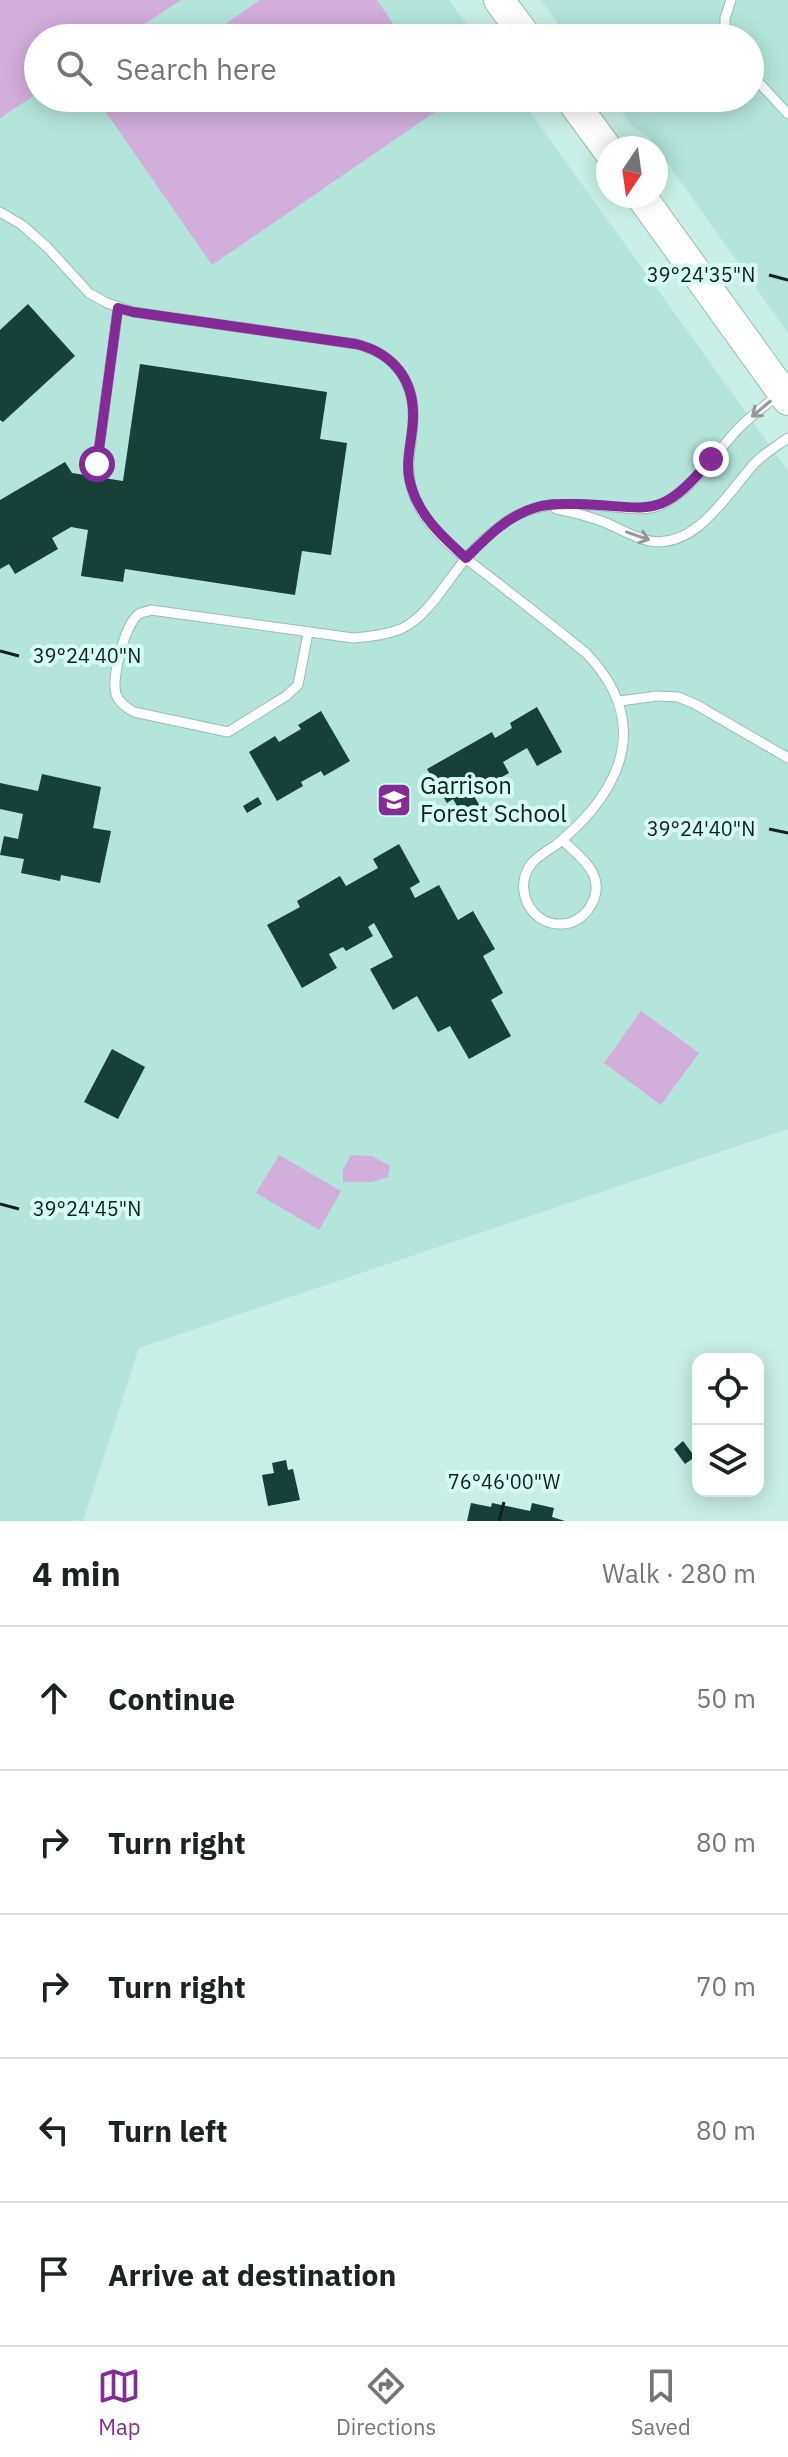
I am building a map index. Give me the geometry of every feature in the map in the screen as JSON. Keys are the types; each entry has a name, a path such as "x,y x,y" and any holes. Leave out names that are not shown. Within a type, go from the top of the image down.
{"main road":[{"path":"506,2 519,24"},
{"path":"580,112 598,136"},
{"path":"650,208 786,393"}],"lane":[{"path":"725,24 731,0"},
{"path":"764,88 788,114"},
{"path":"0,212 22,225 47,247 89,293 118,308 356,344 373,348 400,370 412,402 407,465 416,501 435,530 586,653 600,667 620,701 624,720 620,763 611,782 591,811 562,840 532,863 524,877 523,891 528,907 538,917 562,924 575,921 585,914 594,900 597,887 595,875 588,864 562,840"},
{"path":"97,464 118,308"},
{"path":"308,633 298,685 286,696 228,732 134,712 116,696 114,685 124,637 128,626 138,615 151,610 308,633 353,638 381,636 404,627 426,609 466,558 504,523 537,507 556,504 636,509 655,507 674,497 694,480 740,427 786,393"},
{"path":"537,507 580,513 646,540 665,543 684,537 698,526 757,461 788,438"},
{"path":"620,701 657,696 678,697 788,758"}],"shaded area":[{"name":"Garrison Forest School","path":"0,0 449,0 467,24 24,24 24,112 530,112 596,208 599,208 788,471 788,1129 139,1348 83,1521 0,1521"},
{"path":"0,0 181,0 144,24 24,24 24,102 0,118"},
{"path":"260,0 377,0 393,24 225,24"},
{"path":"541,0 788,0 788,333 668,164 668,136 648,136 631,125 622,112 764,112 764,24 558,24"},
{"path":"106,112 435,112 212,265"},
{"path":"641,1011 699,1053 661,1105 604,1063"},
{"path":"279,1155 341,1191 319,1230 256,1193"},
{"path":"351,1155 372,1156 390,1166 388,1177 372,1182 343,1182 343,1170"}],"building":[{"path":"28,304 75,356 3,422 0,420 0,330"},
{"path":"140,364 327,392 320,439 347,443 331,555 302,551 295,595 125,569 123,582 81,576 88,530 71,527 52,538 58,549 15,574 9,564 0,569 0,500 65,462 72,473 123,481"},
{"path":"537,707 562,752 537,766 527,748 503,762 509,773 482,788 474,774 465,780 482,810 465,820 453,799 447,803 427,769 492,732 495,738 512,728 510,723"},
{"path":"321,711 350,761 324,776 321,771 277,801 249,752 275,736 279,742 301,729 298,725"},
{"path":"42,774 101,787 93,828 111,831 100,883 61,875 60,881 21,873 24,859 0,855 4,836 18,839 23,814 0,809 0,783 38,791"},
{"path":"258,797 262,804 247,813 243,806"},
{"path":"399,844 420,882 410,888 415,898 439,885 458,920 473,911 495,949 483,956 503,993 491,1000 511,1036 469,1059 450,1026 438,1032 417,996 393,1010 370,969 393,957 374,923 368,927 373,936 346,951 343,947 329,954 337,968 302,988 267,925 300,907 297,901 340,876 346,886 378,868 373,859"},
{"path":"112,1049 145,1067 118,1119 84,1102"},
{"path":"683,1441 692,1453 692,1459 685,1464 674,1449"},
{"path":"286,1460 288,1470 293,1469 300,1500 268,1506 262,1475 274,1473 272,1463"},
{"path":"471,1503 491,1507 492,1503 530,1511 532,1503 554,1508 552,1517 565,1521 467,1521"}],"place":[{"name":"Garrison Forest School","path":"394,800"}],"route":[{"path":"97,464 118,308 356,344 373,348 388,358 400,370 412,402 407,465 416,501 435,530 466,558 504,523 537,507 556,504 636,509 655,507 674,497 694,480 711,459"}]}
